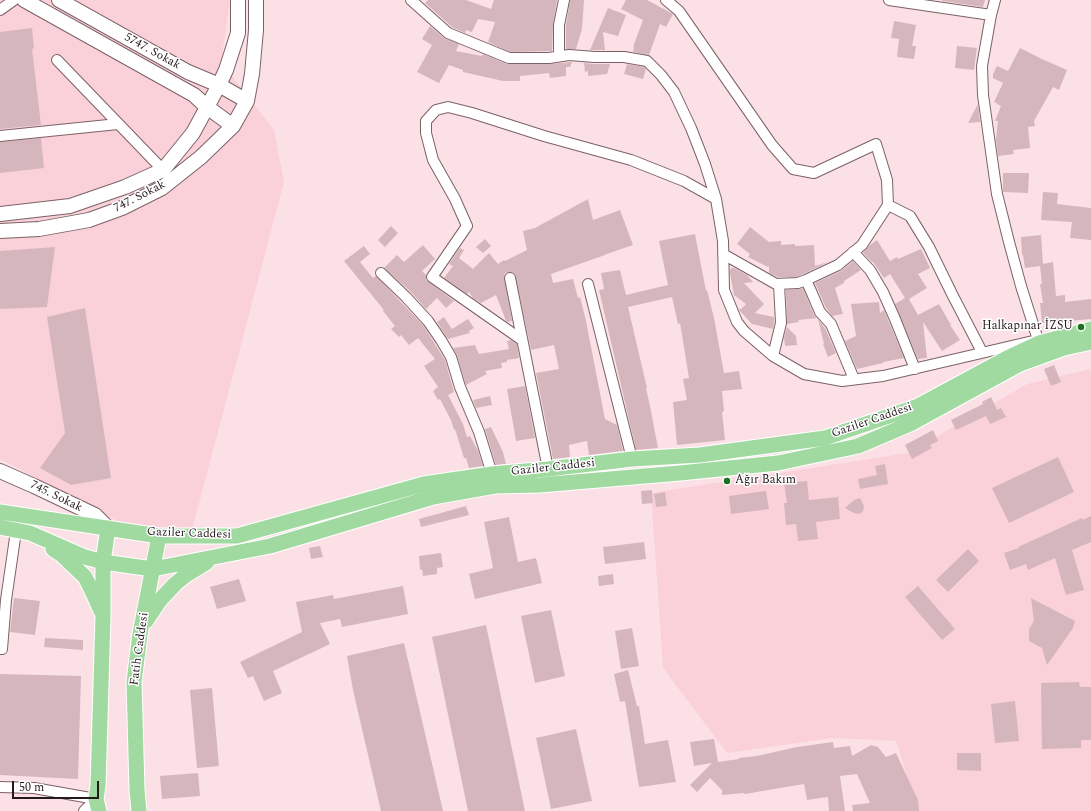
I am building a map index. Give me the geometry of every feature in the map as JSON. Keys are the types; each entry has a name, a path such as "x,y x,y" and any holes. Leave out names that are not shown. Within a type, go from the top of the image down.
{"main road":[{"name":"5747. Sokak","path":"24,0 194,95 207,107 233,126"},
{"name":"5747. Sokak","path":"58,0 188,72 247,101"},
{"name":"747. Sokak","path":"0,214 70,206 125,187 163,170 193,133 219,86 238,33 238,0"},
{"name":"747. Sokak","path":"0,231 39,229 89,220 122,208 162,188 201,157 233,126 247,101 252,74 256,30 256,0"},
{"name":"Gaziler Caddesi","path":"0,512 159,536 237,536 424,484 492,474 632,459 700,455 825,438 918,406 1038,341 1091,330"},
{"name":"Gaziler Caddesi","path":"23,532 85,557 103,562 153,569 270,546 433,497 495,486 540,485 778,463 858,446 912,423 1020,364 1064,348 1091,342"},
{"name":"745. Sokak","path":"0,471 95,515 108,528"},
{"path":"0,527 23,532 62,555 85,577 103,616"},
{"path":"97,805 103,616 103,562 108,528"},
{"name":"Fatih Caddesi","path":"139,811 134,682 140,634 159,536"},
{"path":"140,634 160,600 175,584 202,564 218,556"}],"street":[{"path":"0,10 14,0"},
{"path":"411,0 448,33 488,51 509,58 549,58 569,55 624,57 647,61 661,75 674,92 691,128 705,164 716,198 723,241 724,290 737,322 744,331 773,356 804,374 842,381 883,376 982,352 1038,341 1009,242 997,194 983,95 982,66 995,0"},
{"path":"559,56 559,25 564,0"},
{"path":"666,0 679,11 772,145 793,168 814,173 876,144 887,180 888,205 862,245 838,265 806,280 798,283 776,284 723,254"},
{"path":"890,0 889,1 945,4 991,15"},
{"path":"57,60 163,170"},
{"path":"522,340 432,277 467,226 455,199 433,160 426,132 426,121 436,110 448,107 472,113 544,136 631,160 684,181 716,198"},
{"path":"0,136 118,124"},
{"path":"888,205 910,216 929,247 982,352"},
{"path":"853,252 870,270 883,292 915,369"},
{"path":"381,273 406,297 428,322 451,357 460,387 478,432 492,474"},
{"path":"510,278 548,469"},
{"path":"806,280 820,312 831,324 854,379"},
{"path":"588,284 632,459"},
{"path":"773,356 781,323 779,284"},
{"path":"0,649 2,649 3,599 23,532"},
{"path":"0,787 34,788 97,805"},
{"path":"84,811 97,805"}],"shaded area":[{"path":"0,0 230,0 221,62 274,130 284,182 191,534 119,522 0,459"},
{"path":"1090,369 1091,811 918,811 896,741 832,738 727,753 663,668 651,493 908,453 1027,384"}],"building":[{"path":"428,0 466,0 491,9 494,0 557,0 553,24 552,51 510,52 488,42 495,22 478,19 472,32 466,30 465,33 452,27 425,3"},
{"path":"570,0 584,0 582,29 576,49 566,49 566,26"},
{"path":"626,0 647,0 673,14 666,27 660,24 649,55 633,52 633,47 643,20 621,9"},
{"path":"942,0 985,0 983,7"},
{"path":"608,8 626,15 618,36 603,32 605,50 590,50"},
{"path":"894,21 916,25 912,46 916,46 914,59 897,57 899,39 891,38"},
{"path":"430,26 444,38 459,44 456,51 482,56 483,54 507,64 549,64 572,62 570,67 566,67 566,76 550,78 549,73 520,76 520,81 503,81 463,72 463,70 449,65 439,83 417,72 432,45 422,39"},
{"path":"32,28 34,48 32,49 41,125 0,129 0,32"},
{"path":"957,46 977,48 974,70 955,68"},
{"path":"1020,48 1067,70 1059,90 1053,87 1034,121 1035,126 1028,127 1030,148 1013,150 1014,154 998,156 996,139 998,121 995,121 1001,106 994,102 1003,83 993,78 993,74 997,66 1008,71"},
{"path":"584,63 610,64 607,74 588,76 588,71 585,72"},
{"path":"627,64 644,67 646,69 643,79 624,74"},
{"path":"978,104 980,122 968,123"},
{"path":"41,138 44,168 0,173 0,142"},
{"path":"1003,173 1029,173 1028,193 1003,192"},
{"path":"1043,192 1058,193 1057,204 1091,208 1091,240 1070,238 1072,222 1041,220"},
{"path":"588,199 593,220 620,210 633,245 551,274 553,283 573,279 578,298 580,297 586,321 605,419 617,425 623,451 589,455 587,441 569,445 570,457 553,459 536,373 559,369 554,345 531,350 515,274 508,272 505,273 504,276 512,321 508,322 506,321 496,295 481,303 473,298 469,292 467,294 444,278 453,266 449,264 460,248 464,250 459,258 473,269 489,253 498,264 527,250 523,231 535,228"},
{"path":"391,226 398,233 385,247 378,240"},
{"path":"750,227 769,242 781,241 781,245 795,244 795,246 814,245 815,266 828,262 797,277 778,277 769,273 769,266 768,267 748,257 750,254 737,244"},
{"path":"695,234 706,291 707,290 714,318 724,373 739,371 742,389 722,391 724,411 722,412 725,440 677,445 673,402 687,400 683,379 689,378 680,323 678,324 672,297 628,307 647,388 658,448 636,450 599,290 604,289 601,273 620,270 626,295 668,285 659,241"},
{"path":"1041,235 1043,264 1053,262 1056,296 1065,295 1065,302 1091,299 1091,319 1069,321 1070,323 1058,324 1058,322 1042,323 1040,303 1043,303 1040,284 1042,284 1040,266 1025,268 1022,255 1021,237"},
{"path":"485,239 491,246 483,253 476,247"},
{"path":"877,240 890,261 897,257 898,259 921,249 930,268 918,274 927,288 909,299 918,315 939,304 960,340 942,351 923,322 927,358 918,359 895,304 905,298 890,274 884,278 873,262 863,253"},
{"path":"423,245 435,259 422,271 426,275 426,280 454,301 446,308 437,298 426,309 411,292 384,268 397,255 404,262"},
{"path":"364,246 370,254 360,262 373,278 376,276 423,325 445,360 454,392 448,395 463,424 467,437 470,436 478,451 483,466 469,468 451,420 440,399 438,400 433,391 438,387 424,366 435,359 418,338 409,345 401,335 399,337 391,329 395,326 383,311 384,310 344,261"},
{"path":"55,247 47,307 0,309 0,251"},
{"path":"853,261 861,270 835,288 843,314 832,316 826,308 815,283 841,271"},
{"path":"731,268 734,268 747,275 753,282 744,283 764,304 755,313 774,317 773,329 752,324 740,311 739,309 746,304 734,295 730,273"},
{"path":"803,288 814,315 817,318 798,320 799,322 787,324 786,290"},
{"path":"879,302 880,313 884,310 904,358 857,369 845,341 856,336 851,304"},
{"path":"85,308 111,478 71,485 40,468 65,433 47,317"},
{"path":"444,317 452,329 468,319 474,328 469,331 470,333 448,339 437,322"},
{"path":"818,319 825,328 836,353 828,357 823,344"},
{"path":"787,327 796,336 797,345 785,346 784,338"},
{"path":"511,340 517,344 519,358 507,360 507,362 501,363 502,368 485,371 487,374 466,385 457,355 453,348 475,345 479,354 509,349 507,341"},
{"path":"1054,365 1061,382 1051,386 1044,369"},
{"path":"525,386 535,438 516,441 507,389"},
{"path":"490,396 492,405 476,408 473,400"},
{"path":"991,397 997,410 1001,408 1006,417 990,424 986,416 956,430 951,420 983,404 982,402"},
{"path":"491,427 503,452 506,464 496,465 485,429"},
{"path":"933,430 938,441 930,445 932,448 912,459 905,445"},
{"path":"1058,457 1074,492 1009,523 992,488"},
{"path":"885,464 888,484 860,489 858,479 877,475 875,466"},
{"path":"807,481 809,500 838,497 840,519 816,522 818,539 798,541 796,524 786,525 784,503 787,503 784,483"},
{"path":"652,490 653,503 642,504 641,491"},
{"path":"766,491 769,509 731,514 729,496"},
{"path":"665,492 667,506 656,507 654,494"},
{"path":"860,498 864,506 861,513 854,513 845,508 854,500"},
{"path":"466,506 469,515 421,527 419,519"},
{"path":"1091,516 1091,542 1072,550 1084,590 1066,595 1055,558 1028,570 1026,564 1010,570 1004,553 1019,548 1018,547 1082,518 1083,520"},
{"path":"509,517 518,562 536,558 542,583 475,599 469,574 493,568 484,522"},
{"path":"644,542 646,559 605,564 603,547"},
{"path":"320,546 323,557 311,559 309,548"},
{"path":"968,549 979,561 948,592 936,580"},
{"path":"441,553 443,567 437,568 437,574 423,576 422,569 420,570 419,556"},
{"path":"613,574 614,584 599,586 598,576"},
{"path":"239,579 246,601 217,609 210,587"},
{"path":"403,586 408,614 342,627 340,619 320,623 330,644 273,671 282,693 264,701 253,676 248,678 240,662 302,632 296,602 333,595 334,599"},
{"path":"918,586 955,629 942,640 905,597"},
{"path":"14,598 40,601 35,635 10,632"},
{"path":"1031,598 1075,621 1073,628 1047,665 1042,648 1029,641 1029,629 1034,621"},
{"path":"551,610 565,676 535,683 521,616"},
{"path":"486,625 525,811 468,811 432,637"},
{"path":"632,628 639,666 621,669 615,631"},
{"path":"45,638 83,640 83,650 44,647"},
{"path":"404,643 443,811 381,811 353,690 347,656"},
{"path":"628,670 637,706 639,706 645,744 668,740 676,782 639,787 625,701 620,702 614,674"},
{"path":"0,674 81,676 78,779 0,775"},
{"path":"1079,682 1080,687 1091,687 1091,740 1081,740 1081,748 1042,749 1041,683"},
{"path":"212,688 219,766 197,768 190,690"},
{"path":"1015,701 1019,741 995,743 991,704"},
{"path":"576,729 592,801 551,809 536,738"},
{"path":"714,739 718,762 757,756 797,747 833,742 834,748 850,746 852,756 871,745 878,747 886,757 896,753 918,800 919,811 853,811 852,805 870,803 857,774 840,776 845,811 829,811 828,797 807,800 804,784 745,794 722,795 722,790 710,778 697,792 690,785 712,763 694,766 690,742"},
{"path":"957,753 981,753 981,771 957,770"},
{"path":"198,773 200,796 162,799 160,776"}],"place":[{"name":"Halkapınar İZSU","path":"1081,327"},
{"name":"Ağır Bakım","path":"727,481"}]}
